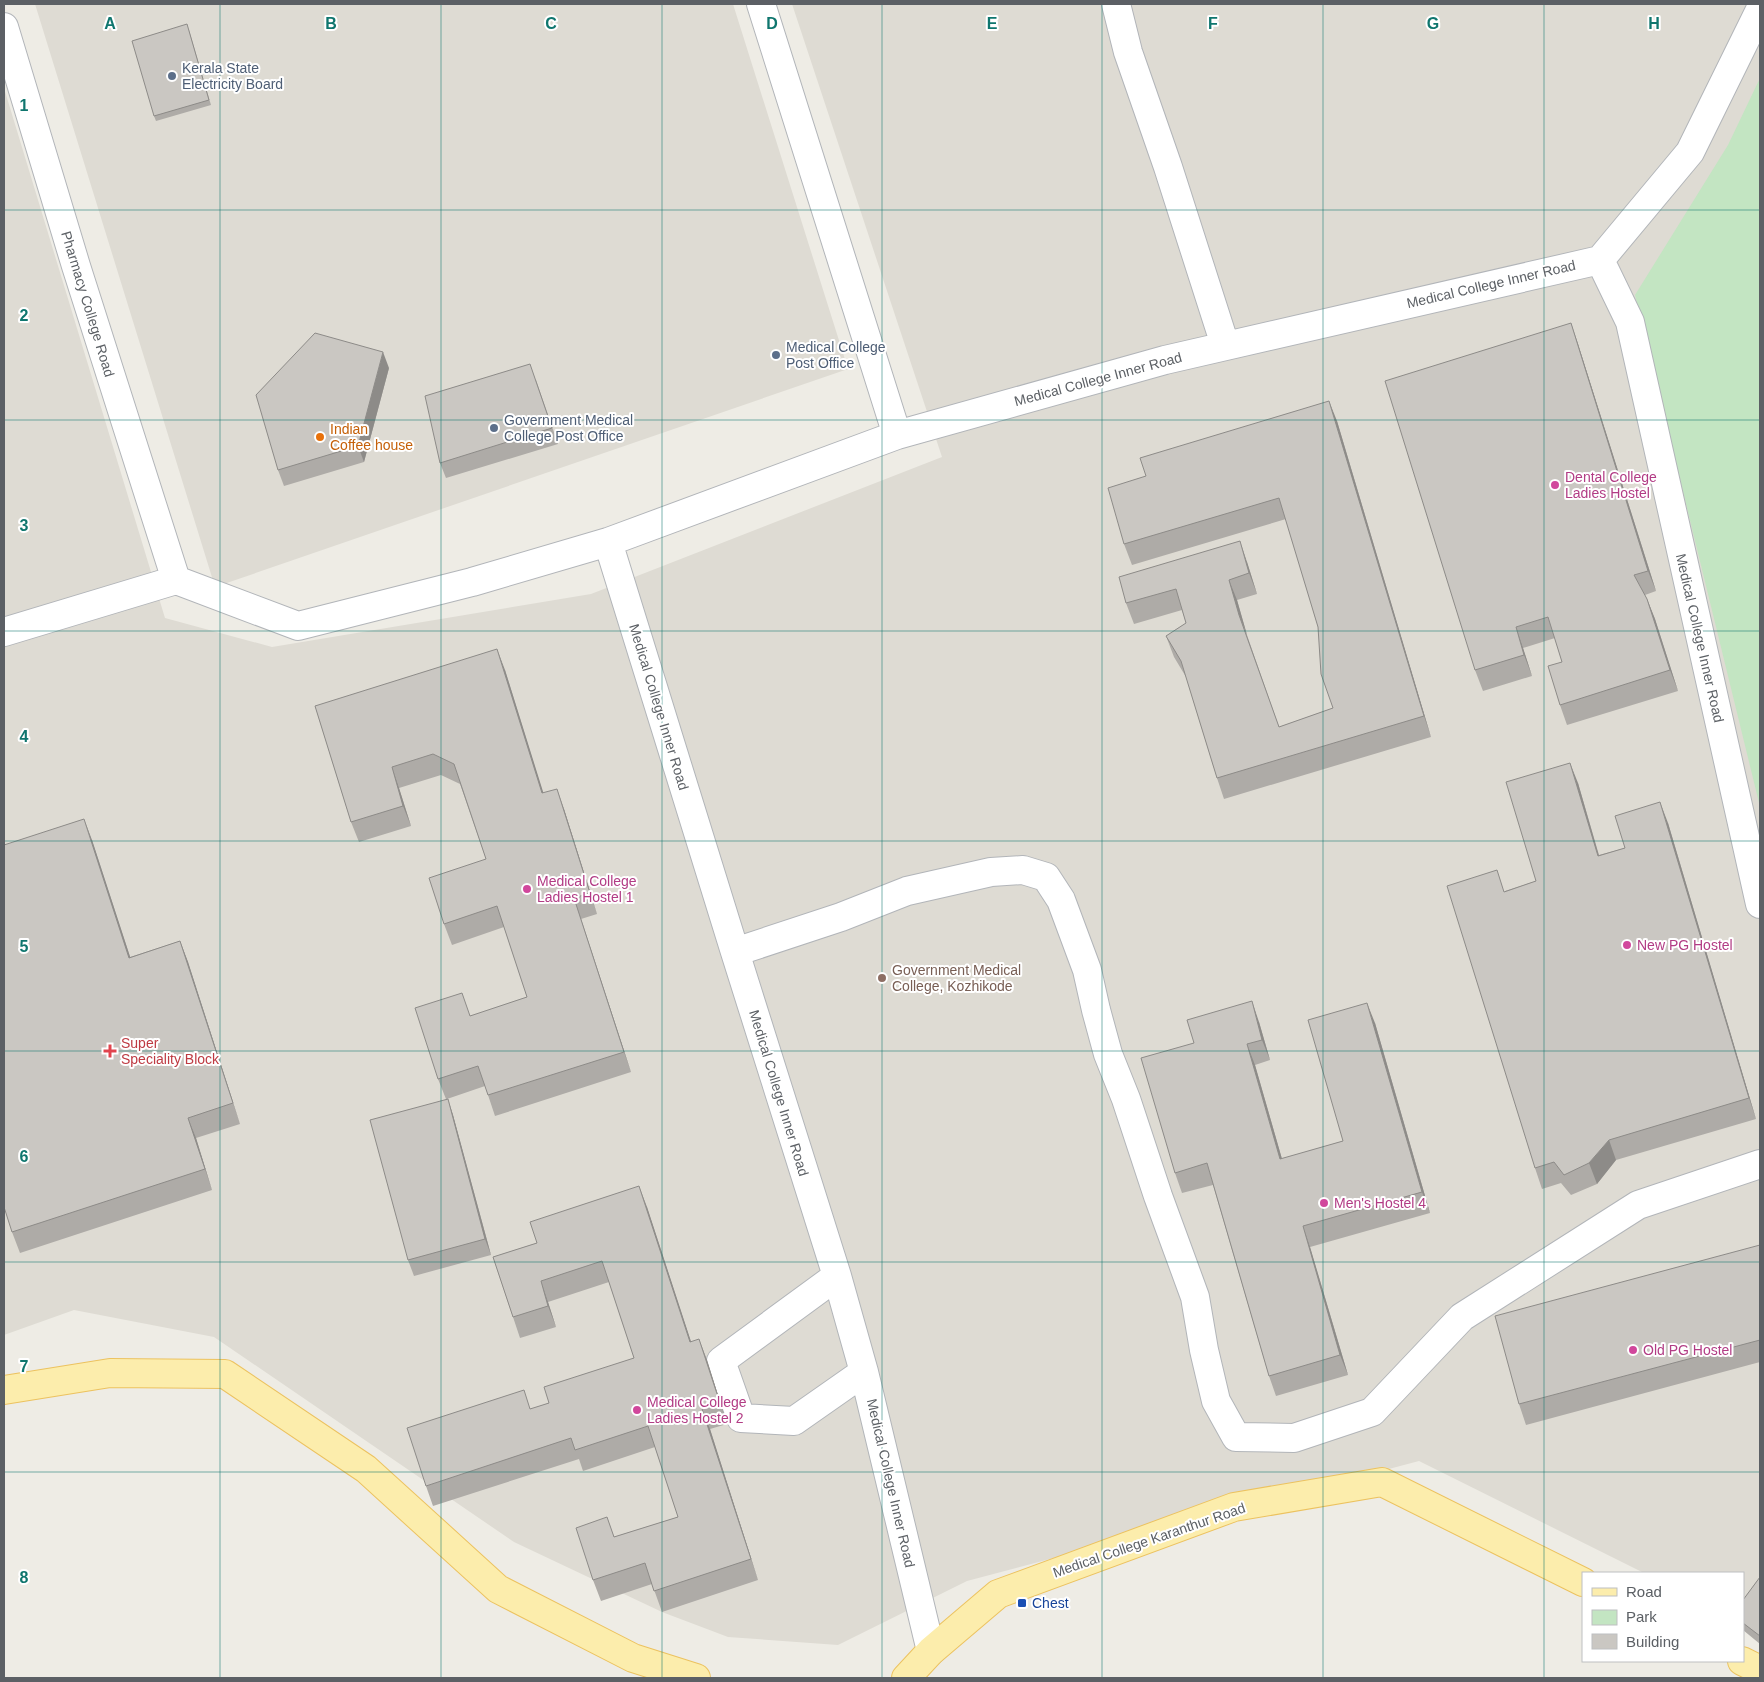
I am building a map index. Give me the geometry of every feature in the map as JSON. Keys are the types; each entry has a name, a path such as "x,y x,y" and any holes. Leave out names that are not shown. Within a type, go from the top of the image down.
{"main road":[{"path":"4,1390 110,1373 225,1374 366,1468 498,1589 632,1658 696,1678"},
{"name":"Medical College Karanthur Road","path":"906,1678 931,1651 998,1594 1007,1590 1234,1507 1382,1482 1582,1582"},
{"path":"1744,1662 1760,1670"}],"street":[{"path":"761,4 897,435"},
{"path":"1116,4 1128,52 1168,167 1225,345"},
{"path":"1600,260 1690,152 1760,10"},
{"name":"Pharmacy College Road","path":"4,28 76,266 176,580"},
{"name":"Medical College Inner Road","path":"176,580 298,626 472,582 608,542 897,435 1225,345 1600,260 1630,322 1760,904"},
{"name":"Medical College Inner Road","path":"608,542 734,952 837,1276 864,1372 931,1651"},
{"path":"4,632 176,580"},
{"path":"734,952 841,917 907,891 991,872 1023,870 1046,877 1061,900 1087,970 1108,1054 1126,1099 1158,1196 1195,1297 1204,1350 1216,1401 1236,1437 1294,1438 1372,1412 1462,1316 1638,1206 1760,1164"},
{"path":"837,1276 722,1361 741,1418 794,1420 864,1372"}],"shaded area":[{"path":"35,4 733,4 848,369 215,587"},
{"name":"Government Medical College, Kozhikode","path":"792,4 1760,4 1760,1631 1744,1623 1744,1572 1642,1572 1419,1461 967,1581 838,1645 728,1637 662,1612 514,1542 214,1337 74,1310 4,1335 4,88 165,618 272,647 591,594 942,457"}],"green space":[{"path":"1760,78 1760,807 1635,295 1728,145"}],"building":[{"name":"Kerala State Electricity Board","path":"187,24 209,100 154,116 132,41"},
{"path":"1571,323 1648,571 1634,575 1647,599 1670,670 1560,705 1548,666 1562,662 1548,617 1516,627 1524,655 1475,670 1385,381"},
{"name":"Indian Coffee house","path":"315,333 383,352 358,446 278,470 256,395"},
{"name":"Government Medical College Post Office","path":"530,364 552,428 440,463 425,396"},
{"path":"1329,401 1424,716 1217,778 1181,661 1166,636 1186,623 1176,589 1126,603 1119,577 1240,541 1249,573 1229,580 1239,615 1279,727 1333,708 1321,674 1318,627 1279,498 1124,544 1108,488 1146,476 1140,458"},
{"name":"Medical College Ladies Hostel 1","path":"497,649 542,793 557,789 590,893 574,898 624,1052 488,1095 478,1066 438,1079 415,1008 462,993 470,1016 527,997 497,906 444,924 429,878 486,859 454,764 433,754 392,767 403,806 351,822 315,706"},
{"path":"1570,763 1598,856 1625,848 1615,816 1660,802 1749,1098 1609,1140 1589,1163 1564,1175 1554,1162 1535,1168 1447,886 1497,870 1504,892 1536,881 1506,782"},
{"name":"Super Speciality Block","path":"84,819 129,958 180,941 233,1103 188,1118 205,1169 12,1232 4,1207 4,845"},
{"name":"Men's Hostel 4","path":"1252,1001 1262,1040 1247,1044 1280,1159 1343,1141 1308,1020 1367,1003 1422,1192 1303,1226 1340,1355 1269,1376 1207,1163 1175,1173 1141,1058 1194,1043 1187,1020"},
{"path":"448,1099 485,1239 408,1260 370,1120"},
{"name":"Medical College Ladies Hostel 2","path":"639,1186 690,1342 699,1339 720,1403 702,1409 751,1559 654,1591 645,1563 593,1580 576,1528 607,1517 614,1537 678,1517 648,1426 575,1450 571,1438 426,1486 407,1428 524,1390 530,1409 549,1403 544,1387 634,1358 602,1261 541,1281 548,1306 513,1317 493,1257 537,1243 530,1222"},
{"name":"Old PG Hostel","path":"1760,1245 1760,1340 1519,1404 1495,1316"},
{"path":"1760,1577 1760,1636 1744,1624 1744,1599"}],"place":[{"name":"Kerala State Electricity Board","path":"172,76"},
{"name":"Medical College Post Office","path":"776,355"},
{"name":"Government Medical College Post Office","path":"494,428"},
{"name":"Indian Coffee house","path":"320,437"},
{"name":"Dental College Ladies Hostel","path":"1555,485"},
{"name":"Medical College Ladies Hostel 1","path":"527,889"},
{"name":"New PG Hostel","path":"1627,945"},
{"name":"Government Medical College, Kozhikode","path":"882,978"},
{"name":"Super Speciality Block","path":"110,1051"},
{"name":"Men's Hostel 4","path":"1324,1203"},
{"name":"Old PG Hostel","path":"1633,1350"},
{"name":"Medical College Ladies Hostel 2","path":"637,1410"},
{"name":"Chest","path":"1022,1603"}]}
